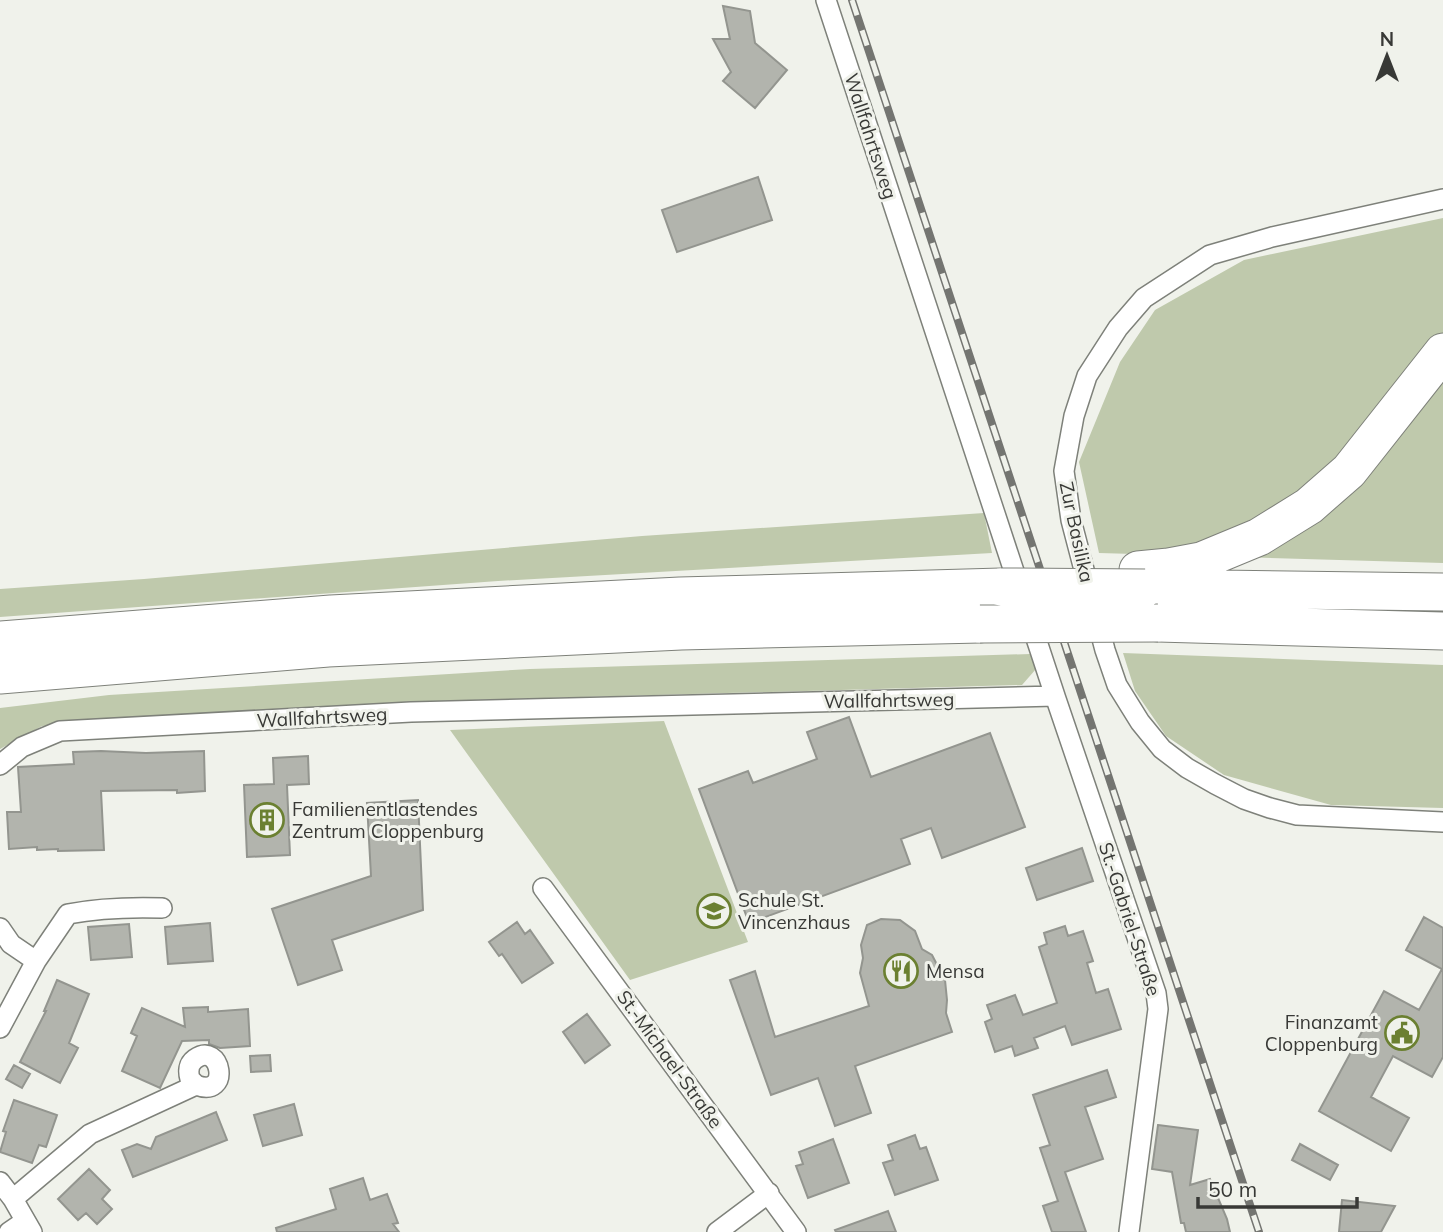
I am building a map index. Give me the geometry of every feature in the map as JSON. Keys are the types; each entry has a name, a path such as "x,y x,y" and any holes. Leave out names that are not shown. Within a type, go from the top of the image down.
{"highway":[{"path":"1141,579 1169,567 1201,561 1259,537 1309,506 1349,471 1443,352"},
{"path":"0,640 331,614 680,596 986,587 1141,579 1443,592"},
{"path":"0,675 328,648 681,631 980,624 1158,624 1443,631"}],"street":[{"name":"Wallfahrtsweg","path":"0,765 22,747 60,731 411,712 1055,696 826,0"},
{"name":"Zur Basilika","path":"1443,199 1272,237 1210,255 1144,298 1118,328 1087,376 1074,416 1064,471 1072,520 1105,650 1117,685 1140,722 1162,749 1215,784 1244,799 1283,812 1297,815 1443,822"},
{"name":"St.-Gabriel-Straße","path":"1055,696 1156,993 1158,1009 1129,1232"},
{"name":"St.-Michael-Straße","path":"543,888 796,1232"},
{"path":"0,1028 36,961 68,914 124,907 162,908"},
{"path":"0,928 11,944 36,961"},
{"path":"13,1199 90,1134 196,1085"},
{"path":"0,1182 13,1199 22,1228"},
{"path":"717,1232 769,1193"}],"green space":[{"path":"1443,218 1443,563 1099,553 1079,462 1120,362 1155,310 1244,260"},
{"path":"984,513 992,553 498,581 0,617 0,589 642,536"},
{"path":"1123,653 1443,665 1443,808 1331,805 1224,775 1166,736 1135,691"},
{"path":"1030,654 1036,669 1022,685 403,702 42,726 0,749 0,708 109,695 530,669"},
{"path":"664,721 748,942 630,980 450,730"}],"building":[{"path":"723,6 750,11 755,43 787,70 755,108 723,81 731,72 713,39 730,39"},
{"path":"758,177 772,220 677,252 662,210"},
{"path":"849,717 871,777 990,733 1025,827 942,858 931,828 901,839 910,864 749,923 699,789 748,771 753,783 817,759 807,732"},
{"path":"204,751 205,791 101,791 104,850 58,851 37,850 37,847 9,849 7,812 21,812 18,767 74,764 73,752"},
{"name":"Familienentlastendes Zentrum Cloppenburg","path":"308,756 309,784 287,785 290,855 247,857 244,785 274,784 273,758"},
{"path":"418,800 423,910 332,940 342,970 298,985 272,909 371,876 367,803"},
{"path":"1082,848 1093,881 1037,900 1026,868"},
{"name":"Finanzamt Cloppenburg","path":"1424,917 1443,928 1443,1057 1432,1077 1393,1056 1371,1097 1409,1118 1391,1151 1319,1111 1384,991 1419,1010 1442,969 1406,950"},
{"path":"881,919 900,920 915,931 922,949 932,955 945,980 946,1013 952,1032 855,1066 871,1113 835,1126 818,1078 771,1095 730,980 755,971 775,1037 869,1006 860,973 863,958 861,945 867,925"},
{"path":"517,922 525,934 530,930 553,963 522,983 502,954 499,956 489,942"},
{"path":"210,923 213,961 168,964 165,927"},
{"path":"129,924 132,957 91,960 88,927"},
{"path":"1065,926 1068,936 1083,931 1093,961 1087,963 1096,993 1108,989 1121,1029 1072,1045 1065,1026 1034,1038 1038,1048 1015,1056 1012,1046 995,1052 985,1022 992,1019 987,1005 1015,995 1023,1015 1057,1003 1039,947 1047,944 1044,933"},
{"path":"57,980 89,994 69,1043 78,1048 60,1083 20,1062 46,1011"},
{"path":"208,1007 208,1012 248,1009 250,1046 220,1048 209,1044 209,1040 182,1041 160,1088 122,1071 137,1036 131,1033 142,1008 185,1027 183,1008"},
{"path":"587,1014 610,1045 585,1063 563,1032"},
{"path":"270,1055 271,1071 251,1072 250,1056"},
{"path":"14,1065 30,1074 22,1088 6,1079"},
{"path":"1107,1070 1116,1097 1085,1107 1103,1159 1065,1172 1086,1232 1052,1232 1043,1206 1058,1201 1040,1148 1050,1145 1033,1095"},
{"path":"14,1100 57,1115 46,1147 39,1145 32,1163 0,1152 6,1132 3,1131"},
{"path":"294,1104 302,1135 263,1146 254,1115"},
{"path":"216,1112 227,1140 133,1177 122,1150 137,1144 151,1149 156,1137"},
{"path":"1158,1125 1198,1130 1190,1185 1210,1179 1230,1232 1186,1232 1184,1223 1181,1223 1172,1172 1152,1169"},
{"path":"915,1135 920,1149 926,1147 938,1180 895,1195 883,1163 893,1160 888,1145"},
{"path":"833,1139 849,1183 808,1198 796,1166 803,1164 799,1152"},
{"path":"1300,1144 1338,1165 1330,1180 1292,1160"},
{"path":"89,1169 110,1190 102,1199 112,1209 97,1224 86,1213 78,1220 58,1199"},
{"path":"363,1178 370,1200 387,1194 398,1223 393,1224 399,1232 277,1232 276,1228 336,1209 330,1189"},
{"path":"1342,1200 1395,1206 1381,1232 1339,1232"},
{"path":"888,1211 896,1232 835,1230"}],"railway":[{"path":"852,0 1259,1232"}],"place":[{"name":"Familienentlastendes Zentrum Cloppenburg","path":"267,820"},
{"name":"Schule St. Vincenzhaus","path":"714,911"},
{"name":"Mensa","path":"901,971"},
{"name":"Finanzamt Cloppenburg","path":"1402,1033"}]}
